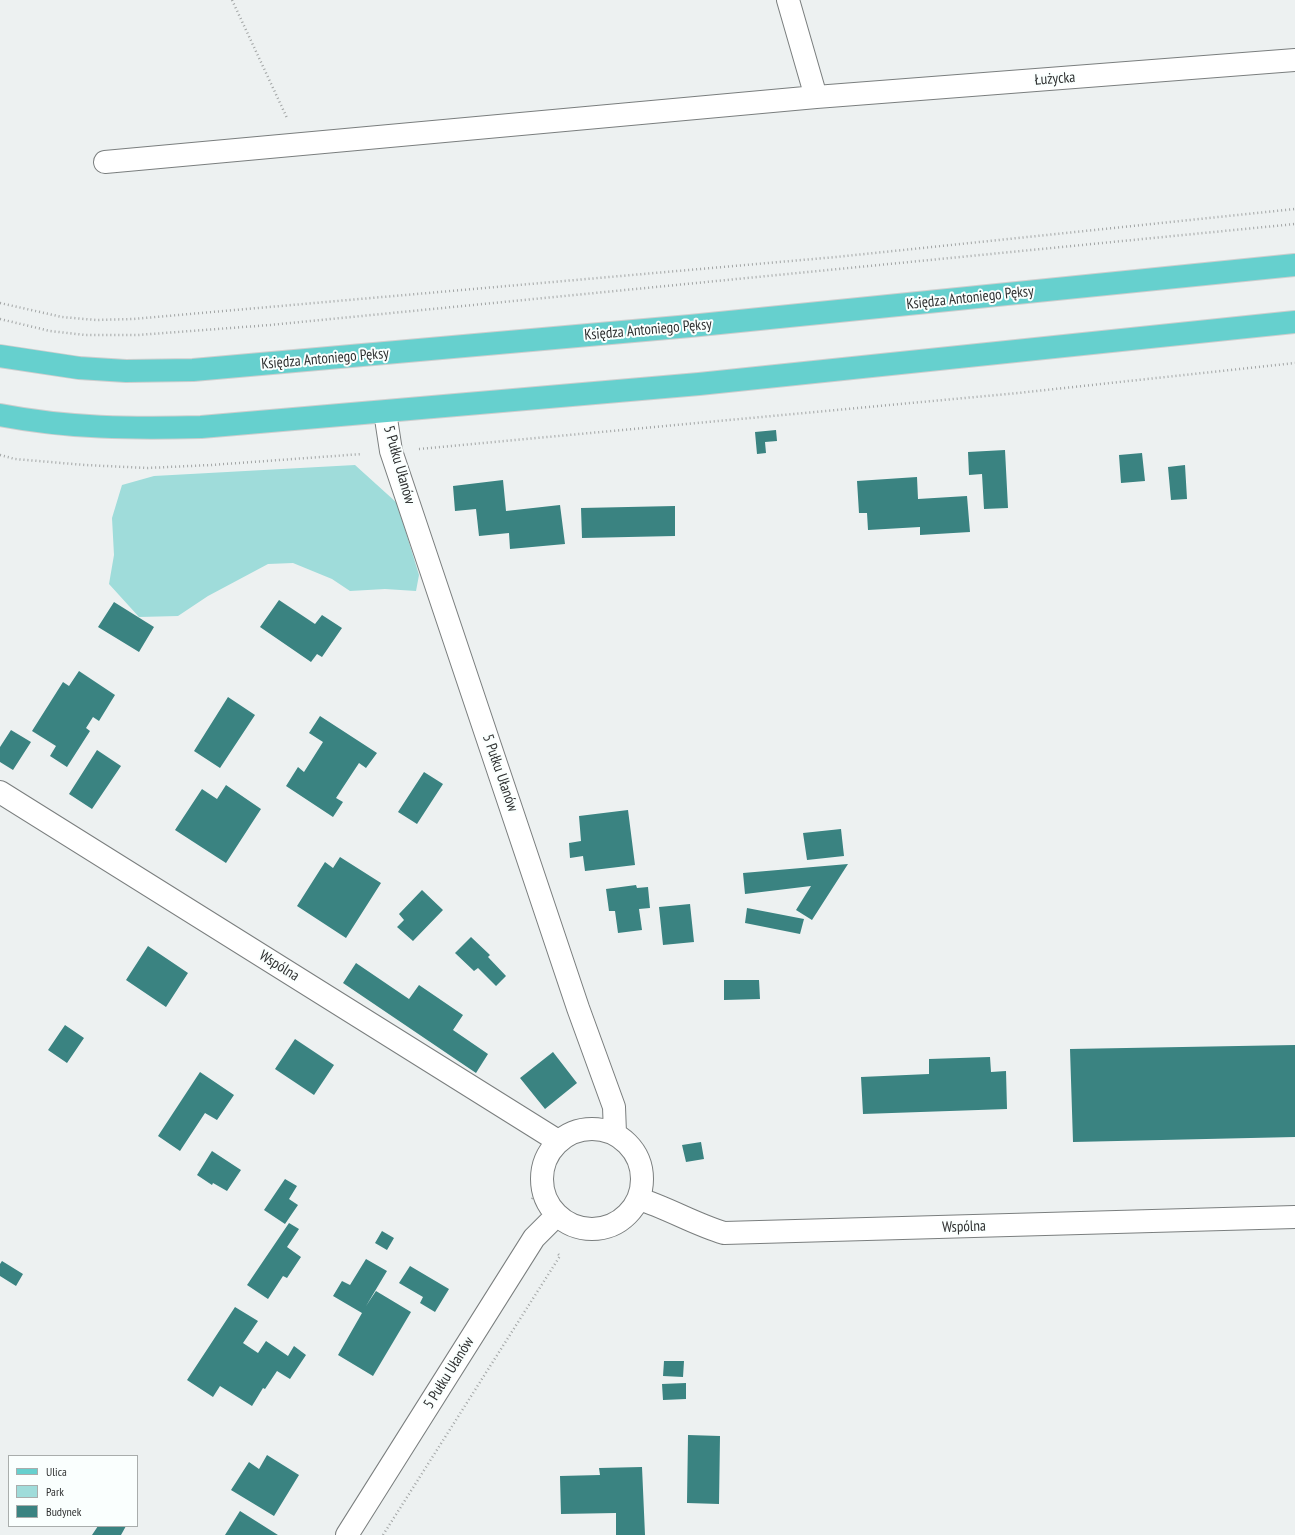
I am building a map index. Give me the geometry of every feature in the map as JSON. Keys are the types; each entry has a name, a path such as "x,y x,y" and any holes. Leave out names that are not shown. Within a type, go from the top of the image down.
{"main road":[{"name":"Księdza Antoniego Pęksy","path":"0,356 79,368 126,371 193,370 698,326 1295,265"},
{"path":"0,415 31,421 77,426 139,429 201,427 699,384 1295,322"}],"street":[{"path":"788,0 816,97"},
{"name":"Łużycka","path":"105,162 816,97 1295,60"},
{"name":"5 Pułku Ułanów","path":"385,412 391,451 576,1000 614,1107 615,1133"},
{"name":"Wspólna","path":"0,792 558,1141"},
{"path":"586,1128 601,1129 615,1133 628,1142 637,1154 642,1169 643,1184 639,1199 631,1212 618,1222 603,1229 587,1229 571,1224 557,1215 547,1202 542,1186 542,1170 548,1154 558,1141 571,1133 586,1128"},
{"name":"Wspólna","path":"639,1199 668,1210 701,1226 724,1233 1295,1217"},
{"name":"5 Pułku Ułanów","path":"347,1535 534,1238 557,1215"}],"path":[{"path":"232,0 299,144"},
{"path":"0,303 62,317 96,320 133,319 836,257 1295,209"},
{"path":"0,319 50,331 84,335 153,334 270,325 1295,224"},
{"path":"0,455 15,459 147,468 211,465 391,451 1010,394 1295,363"}],"green space":[{"path":"355,465 397,503 419,575 416,591 385,589 350,591 332,579 293,563 268,564 208,596 178,616 139,617 109,584 114,555 112,518 122,485 154,476"}],"building":[{"path":"776,430 777,441 765,442 766,453 757,454 755,432"},
{"path":"1005,450 1008,508 984,509 982,474 969,475 968,452"},
{"path":"1142,453 1145,481 1121,483 1119,455"},
{"path":"1185,465 1187,499 1171,500 1168,467"},
{"path":"917,477 918,499 967,496 970,532 920,535 920,527 868,530 867,513 859,513 857,481"},
{"path":"503,480 506,511 560,505 565,544 510,549 509,533 479,536 476,509 455,511 453,486"},
{"path":"675,506 675,536 582,538 581,508"},
{"path":"279,600 315,624 322,615 342,628 322,657 317,654 311,662 260,627"},
{"path":"114,602 154,627 139,652 98,627"},
{"path":"79,671 115,695 99,721 93,717 86,728 90,731 67,767 50,756 56,746 32,731 63,682 69,686"},
{"path":"228,697 255,715 220,768 194,751"},
{"path":"320,716 377,753 366,768 359,763 336,798 343,802 333,817 286,786 298,767 304,772 323,742 309,733"},
{"path":"11,730 31,742 13,770 0,762 0,747"},
{"path":"97,750 121,766 92,809 69,794"},
{"path":"424,772 443,784 417,824 398,812"},
{"path":"226,785 261,809 226,863 175,830 202,789 217,799"},
{"path":"628,810 635,865 585,871 583,856 570,858 569,843 581,841 579,816"},
{"path":"841,829 844,856 807,860 803,833"},
{"path":"340,857 381,883 346,938 297,906 325,862 333,868"},
{"path":"848,864 812,920 796,910 811,886 745,894 743,873"},
{"path":"636,885 637,888 648,887 650,908 639,909 642,930 618,933 615,911 609,911 606,889"},
{"path":"422,890 443,910 413,941 397,927 404,920 399,914"},
{"path":"690,904 694,942 663,945 659,907"},
{"path":"747,908 804,919 800,934 745,923"},
{"path":"471,937 490,955 488,957 506,976 496,986 478,968 474,971 455,953"},
{"path":"148,946 188,973 166,1007 126,980"},
{"path":"356,963 409,999 419,985 463,1015 453,1030 488,1054 476,1073 343,983"},
{"path":"724,980 759,980 760,999 724,1000"},
{"path":"65,1025 84,1038 67,1063 48,1050"},
{"path":"295,1039 334,1065 314,1095 275,1069"},
{"path":"1295,1045 1295,1137 1073,1142 1070,1049"},
{"path":"553,1052 577,1083 545,1109 520,1078"},
{"path":"990,1057 991,1072 1006,1071 1007,1109 863,1114 861,1077 929,1074 929,1059"},
{"path":"200,1072 234,1095 217,1120 205,1113 180,1151 158,1136"},
{"path":"701,1142 704,1159 686,1162 682,1145"},
{"path":"212,1151 241,1170 227,1191 213,1183 212,1185 197,1175"},
{"path":"285,1179 297,1186 289,1199 298,1205 285,1224 264,1210"},
{"path":"289,1223 299,1229 287,1247 301,1257 287,1278 283,1276 268,1299 247,1285"},
{"path":"382,1231 394,1238 387,1250 375,1243"},
{"path":"366,1259 387,1271 366,1306 376,1291 411,1312 373,1376 338,1355 362,1313 333,1296 342,1281 350,1285"},
{"path":"2,1261 23,1274 16,1286 0,1276 0,1264"},
{"path":"410,1266 449,1289 435,1312 420,1303 423,1297 399,1283"},
{"path":"235,1307 258,1321 243,1343 258,1353 266,1341 288,1356 294,1346 306,1355 290,1379 277,1371 265,1389 263,1388 252,1406 220,1386 213,1397 187,1380"},
{"path":"664,1361 684,1361 683,1377 663,1376"},
{"path":"686,1383 686,1399 663,1400 662,1384"},
{"path":"688,1435 720,1436 719,1504 687,1503"},
{"path":"267,1455 299,1475 274,1516 231,1490 249,1462 259,1469"},
{"path":"642,1467 645,1535 616,1535 616,1513 561,1514 560,1476 600,1475 599,1468"},
{"path":"240,1511 278,1535 225,1535"},
{"path":"97,1527 125,1527 121,1535 92,1535"}]}
